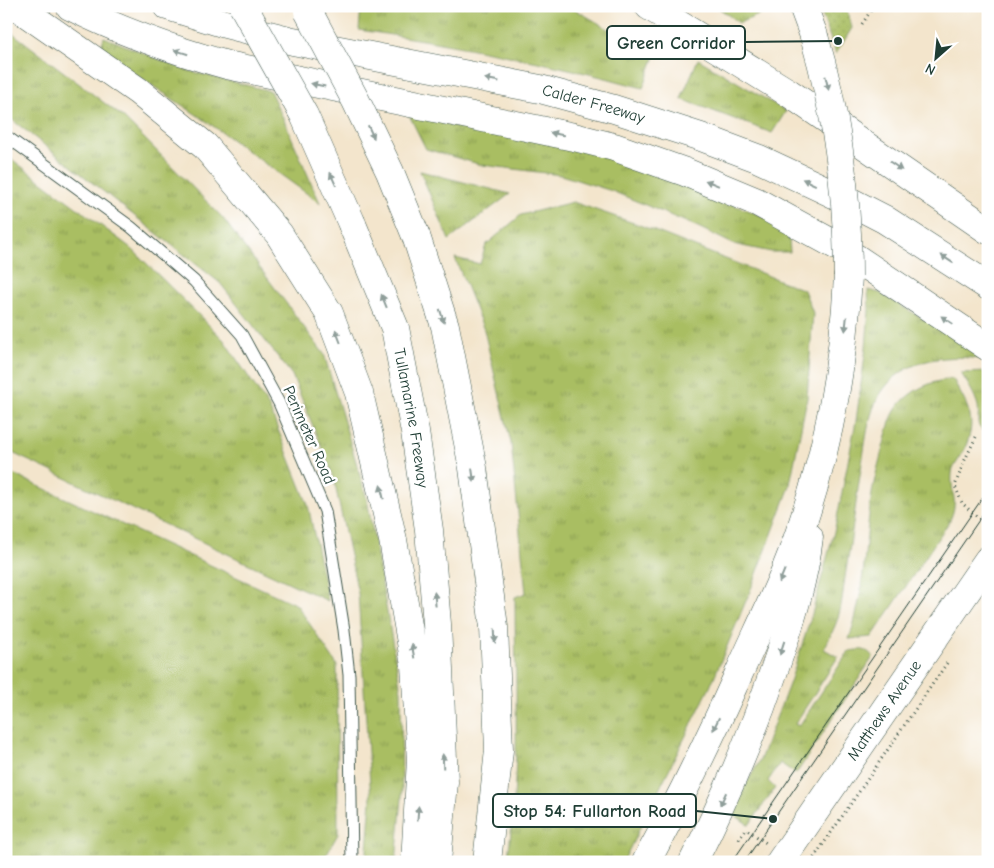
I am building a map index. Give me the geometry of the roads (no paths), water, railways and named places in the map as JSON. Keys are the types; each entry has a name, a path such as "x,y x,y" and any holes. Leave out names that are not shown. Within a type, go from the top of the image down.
{"main road":[{"path":"16,6 138,91 205,146 280,234 329,313 359,393 394,540 416,664 420,760 414,862"},
{"path":"70,6 139,37 227,66 574,137 614,147 685,172 756,202 841,248 988,347"},
{"name":"Calder Freeway","path":"167,6 225,24 293,41 540,89 614,109 701,137 757,158 884,219 988,286"},
{"name":"Tullamarine Freeway","path":"243,6 304,114 395,328 415,432 429,530 438,624 444,782 437,862"},
{"path":"649,6 789,93 988,230"},
{"path":"683,6 789,93"},
{"path":"646,862 714,729 767,612 800,530 816,481 836,395 846,319 848,228 840,146 825,74 814,36 802,6"},
{"path":"307,8 356,101 390,172 416,236 445,326 472,468 494,627 499,750 487,862"},
{"path":"693,862 738,767 764,701 790,624 805,568 816,481"},
{"name":"Matthews Avenue","path":"770,856 988,560"}],"lane":[{"name":"Perimeter Road","path":"6,136 131,227 194,281 242,335 279,402 325,511 344,630 349,675 352,862"}],"tram line":[{"path":"732,862 988,490"},
{"path":"744,862 988,507"}],"place":[{"name":"Green Corridor","path":"838,41"},
{"name":"Stop 54: Fullarton Road","path":"773,819"}]}
